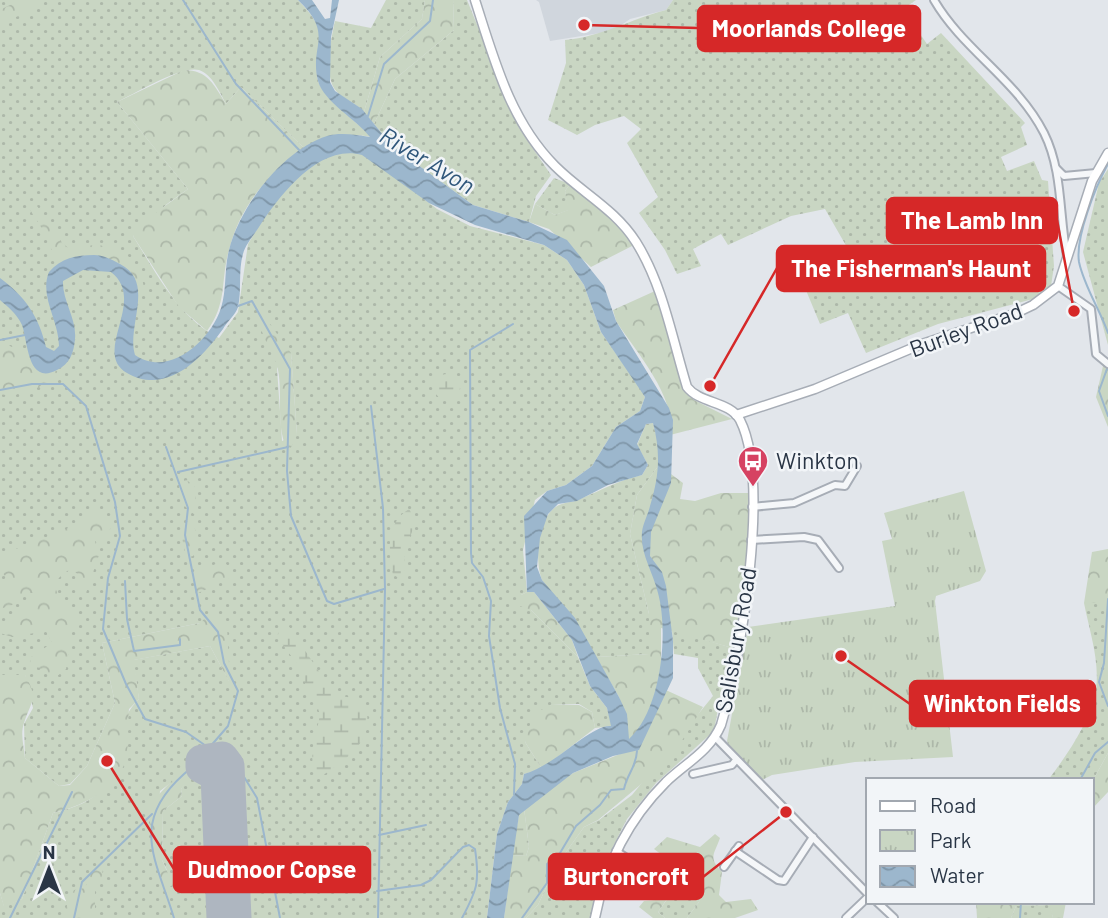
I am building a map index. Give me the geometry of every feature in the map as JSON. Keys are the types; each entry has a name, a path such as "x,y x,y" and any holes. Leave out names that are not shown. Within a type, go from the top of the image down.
{"main road":[{"path":"475,0 515,112 532,139 556,168 618,217 649,264 687,387 694,396 736,415"},
{"path":"1058,286 1092,181 1108,153"},
{"name":"Burley Road","path":"736,415 815,389 922,344 1014,314 1058,286"},
{"name":"Salisbury Road","path":"716,738 727,705 744,617 751,540 753,483 748,451 736,415"},
{"path":"596,918 606,869 630,824 647,802 716,738"}],"street":[{"path":"934,0 947,22 978,50 1026,103 1045,135 1056,168 1067,256"},
{"path":"1056,168 1064,176 1098,173"},
{"path":"1058,286 1091,309 1096,354 1107,364"},
{"path":"752,507 794,503 835,485 845,485 857,466"},
{"path":"751,540 804,537 818,540 839,568"},
{"name":"Salisbury Road","path":"716,738 866,893"},
{"path":"693,774 732,765 736,761"},
{"path":"724,867 737,848 778,880 784,881 813,837"},
{"path":"616,851 652,875"},
{"path":"846,918 866,897"},
{"path":"879,904 894,918"}],"shaded area":[{"path":"536,0 673,0 666,10 630,19 613,31 550,41 539,2"}],"green space":[{"path":"0,0 298,0 320,32 317,75 321,88 371,137 337,137 305,149 241,87 226,104 215,84 204,72 191,70 170,76 117,102 188,189 167,204 133,236 180,307 219,338 238,312 248,244 274,201 305,168 335,153 360,150 437,209 470,226 544,245 567,260 584,285 601,332 645,397 640,411 616,427 592,466 566,485 547,491 535,500 523,550 527,592 521,595 531,610 578,657 590,686 607,708 612,726 595,728 592,712 579,704 551,705 525,742 542,769 524,774 522,784 508,802 497,834 487,918 0,918 0,893 4,906 22,899 53,813 81,804 98,793 108,779 114,765 120,732 127,715 139,699 133,660 210,646 229,681 200,623 102,643 115,703 87,766 70,784 59,786 25,758 24,724 33,708 25,675 0,675","holes":["291,353 297,434 282,441 277,368","200,760 181,789 182,796 163,811 162,860 167,870 155,861 160,791"]},
{"path":"20,0 42,0 34,11 0,22 0,10"},
{"path":"386,0 425,0 422,19 380,57 364,112 337,92 330,78 329,58 333,29 335,21 371,28"},
{"path":"425,0 453,0 454,30 395,79 374,124 364,112 380,57 422,19"},
{"path":"453,0 467,0 519,128 551,175 536,196 529,222 473,205 392,146 374,124 395,79 454,30"},
{"path":"673,0 916,0 903,9 927,44 941,33 1025,123 1021,127 1027,145 1001,157 1007,171 1034,161 1042,180 1048,181 1054,266 1051,286 1033,299 938,324 866,353 848,313 820,324 798,271 848,249 825,209 791,216 728,245 721,234 693,249 701,266 677,274 665,250 639,213 658,197 627,143 641,129 624,116 595,125 577,135 548,120 566,63 565,40 604,32 666,10"},
{"path":"184,70 205,76 226,104 241,87 305,149 268,180 240,219 226,261 221,301 214,321 207,331 179,307 133,236 138,226 188,189 117,102"},
{"path":"1108,169 1108,345 1083,252 1099,183"},
{"path":"554,178 570,184 565,191 569,210 555,215 535,204"},
{"path":"570,184 613,216 634,245 591,267 549,229 529,222 535,204 555,215 568,210 565,191"},
{"path":"28,200 35,203 62,243 70,249 108,246 127,255 140,274 144,287 136,288 126,269 56,259 40,225 26,204"},
{"path":"655,291 685,389 694,400 732,419 670,435 671,420 661,390 616,321 613,310"},
{"path":"261,312 291,353 297,434 289,452 282,434 278,370 263,333"},
{"path":"0,341 30,356 34,363 59,372 59,380 12,396 0,394"},
{"path":"1103,366 1108,367 1108,427 1096,397"},
{"path":"447,374 456,378 460,387 456,396 447,400 438,396 434,387 438,378"},
{"path":"653,423 660,450 659,465 637,495 630,534 649,614 649,654 596,657 542,580 538,554 540,535 546,518 558,506 642,475 648,465 637,445 646,424"},
{"path":"659,465 683,483 680,499 695,501 721,493 749,493 746,593 723,708 719,708 729,647 661,628 661,669 657,686 703,707 678,747 651,776 598,820 584,827 556,866 538,905 526,918 504,918 512,855 526,856 529,847 524,808 573,773 630,750 619,697 596,657 649,654 649,614 630,534 637,495"},
{"path":"186,480 194,485 197,511 194,514 181,503 179,486"},
{"path":"964,491 986,571 980,581 936,596 935,601 953,757 855,762 772,775 762,780 730,750 727,741 748,627 895,606 882,541 892,539 884,513"},
{"path":"409,509 416,521 404,553 405,575 400,578 393,575 390,556 392,530 401,515"},
{"path":"98,510 105,511 111,526 107,539 94,538 99,555 85,596 76,589 79,575 71,569 56,583 59,596 78,624 72,629 66,669 56,677 30,663 31,657 52,643 46,631 12,637 0,633 0,625 34,598 33,593 27,590 12,605 0,609 0,585 6,577 0,570 0,555 63,531"},
{"path":"183,526 194,527 200,541 193,556 186,558 182,537"},
{"path":"1108,549 1108,603 1084,603 1092,552"},
{"path":"224,561 235,576 196,594 193,588 200,570"},
{"path":"534,592 572,640 578,657 531,610 517,605 521,595"},
{"path":"1084,603 1108,603 1108,753 1094,778 1049,778 1089,713 1096,689 1095,656"},
{"path":"213,611 227,626 230,683 210,646 134,660 139,699 129,709 126,759 119,775 94,797 53,813 22,899 4,907 0,893 0,675 25,675 32,690 32,700 22,732 25,758 59,786 70,785 87,766 115,703 102,643 200,623"},
{"path":"288,625 330,688 337,695 362,700 367,713 365,734 360,744 343,761 323,775 313,772 312,752 320,715 316,702 308,693 300,668 277,637 280,626"},
{"path":"672,630 729,647 714,731 656,783 627,819 601,870 590,918 526,918 538,905 556,866 584,827 599,820 632,795 713,696 698,668 698,658 674,654"},
{"path":"551,705 579,705 592,712 595,728 542,769 525,742 533,714"},
{"path":"1108,753 1108,792 1094,807 1094,778"},
{"path":"201,760 200,766 181,789 182,796 163,811 162,860 173,885 165,889 155,861 148,806 180,772"},
{"path":"524,808 529,847 526,856 512,855 519,815"},
{"path":"715,834 720,838 714,856 715,863 722,872 719,895 726,902 751,899 758,910 735,918 687,918 699,902 703,875 690,867 686,873 654,849 667,837 700,847"},
{"path":"100,863 103,869 101,880 95,887 95,918 61,918 74,890 85,888 93,868"},
{"path":"690,867 703,875 699,902 687,918 665,918 658,912"},
{"path":"667,899 658,912 665,918 653,918 639,907 644,901"},
{"path":"976,904 1066,904 1063,918 1053,918 1050,905 1016,906 1011,918 977,918"},
{"path":"1051,905 1053,918 1011,918 1016,906"}],"water":[{"path":"298,0 312,0 325,19 330,18 332,0 339,0 331,37 330,82 335,91 362,109 392,146 473,205 529,222 567,240 604,286 616,321 669,408 673,420 671,483 651,532 650,556 662,572 666,586 673,641 673,678 639,750 613,756 573,773 519,815 504,918 487,918 497,834 508,802 522,784 524,774 548,763 593,732 611,726 607,708 590,686 572,640 534,592 527,592 524,516 547,491 566,485 592,466 616,427 640,411 645,397 601,332 584,285 567,260 544,245 475,225 429,203 362,155 346,153 316,164 277,201 244,251 239,301 235,312 194,362 169,377 142,379 127,373 117,364 116,339 124,297 121,284 111,272 83,270 63,281 74,324 74,344 65,364 47,373 34,367 22,325 0,300 0,278 17,292 30,308 46,347 54,351 59,346 46,290 49,272 69,258 101,256 131,272 136,282 138,305 133,344 135,355 148,361 161,362 174,359 198,344 216,321 221,308 227,257 235,233 253,198 266,182 295,154 327,136 343,134 370,137 321,89 316,69 318,32 309,12","holes":["653,423 656,434 657,475 642,540 658,593 663,629 662,650 660,670 649,710 629,739 627,714 619,697 575,618 542,580 537,567 540,538 548,514 558,504 577,501 608,485 642,475 648,465 637,444 646,424"]}],"waterway":[{"path":"183,0 236,84 302,153"},
{"path":"368,116 384,64 430,21 433,0"},
{"path":"1108,164 1088,212 1079,252 1085,280 1108,333"},
{"path":"238,306 252,301 290,369 287,471 291,516 327,601 334,604 384,589"},
{"path":"513,324 470,350 471,553 472,563 483,577 491,601 489,636 500,708 515,764 514,794"},
{"path":"0,340 25,335"},
{"path":"1108,366 1099,391 1108,416"},
{"path":"0,390 32,384 63,384 86,406 115,502 120,536 108,578 103,629 126,684 145,719 186,732 209,748"},
{"path":"371,406 383,508 385,589 378,918"},
{"path":"166,447 188,508 185,535 200,610 218,632 224,663 238,691 228,726 209,748 211,755"},
{"path":"178,472 288,447"},
{"path":"125,581 127,619 134,651 180,645 180,639"},
{"path":"1108,599 1104,663 1099,682 1108,706"},
{"path":"1081,778 1095,753 1108,742"},
{"path":"522,918 547,883 547,864 560,853 576,826 600,805 611,790 624,789 637,751"},
{"path":"174,918 155,859 152,826 157,809 167,792 184,774 201,762 219,757 233,759 257,798 280,918"},
{"path":"10,918 72,792"},
{"path":"74,918 82,882 152,814"},
{"path":"379,835 426,825"},
{"path":"377,891 421,885 431,880 463,847 469,845 475,849 477,878 474,893 462,918"},
{"path":"1020,918 1021,904"}],"runway":[{"path":"223,918 217,775 202,767 202,761 222,758 228,766 235,918"}],"place":[{"name":"Moorlands College","path":"584,25"},
{"name":"The Lamb Inn","path":"1074,311"},
{"name":"The Fisherman's Haunt","path":"710,386"},
{"name":"Winkton","path":"753,488"},
{"name":"Winkton Fields","path":"841,656"},
{"name":"Dudmoor Copse","path":"107,761"},
{"name":"Burtoncroft","path":"786,812"}],"water label":[{"name":"River Avon","path":"427,161"}]}
